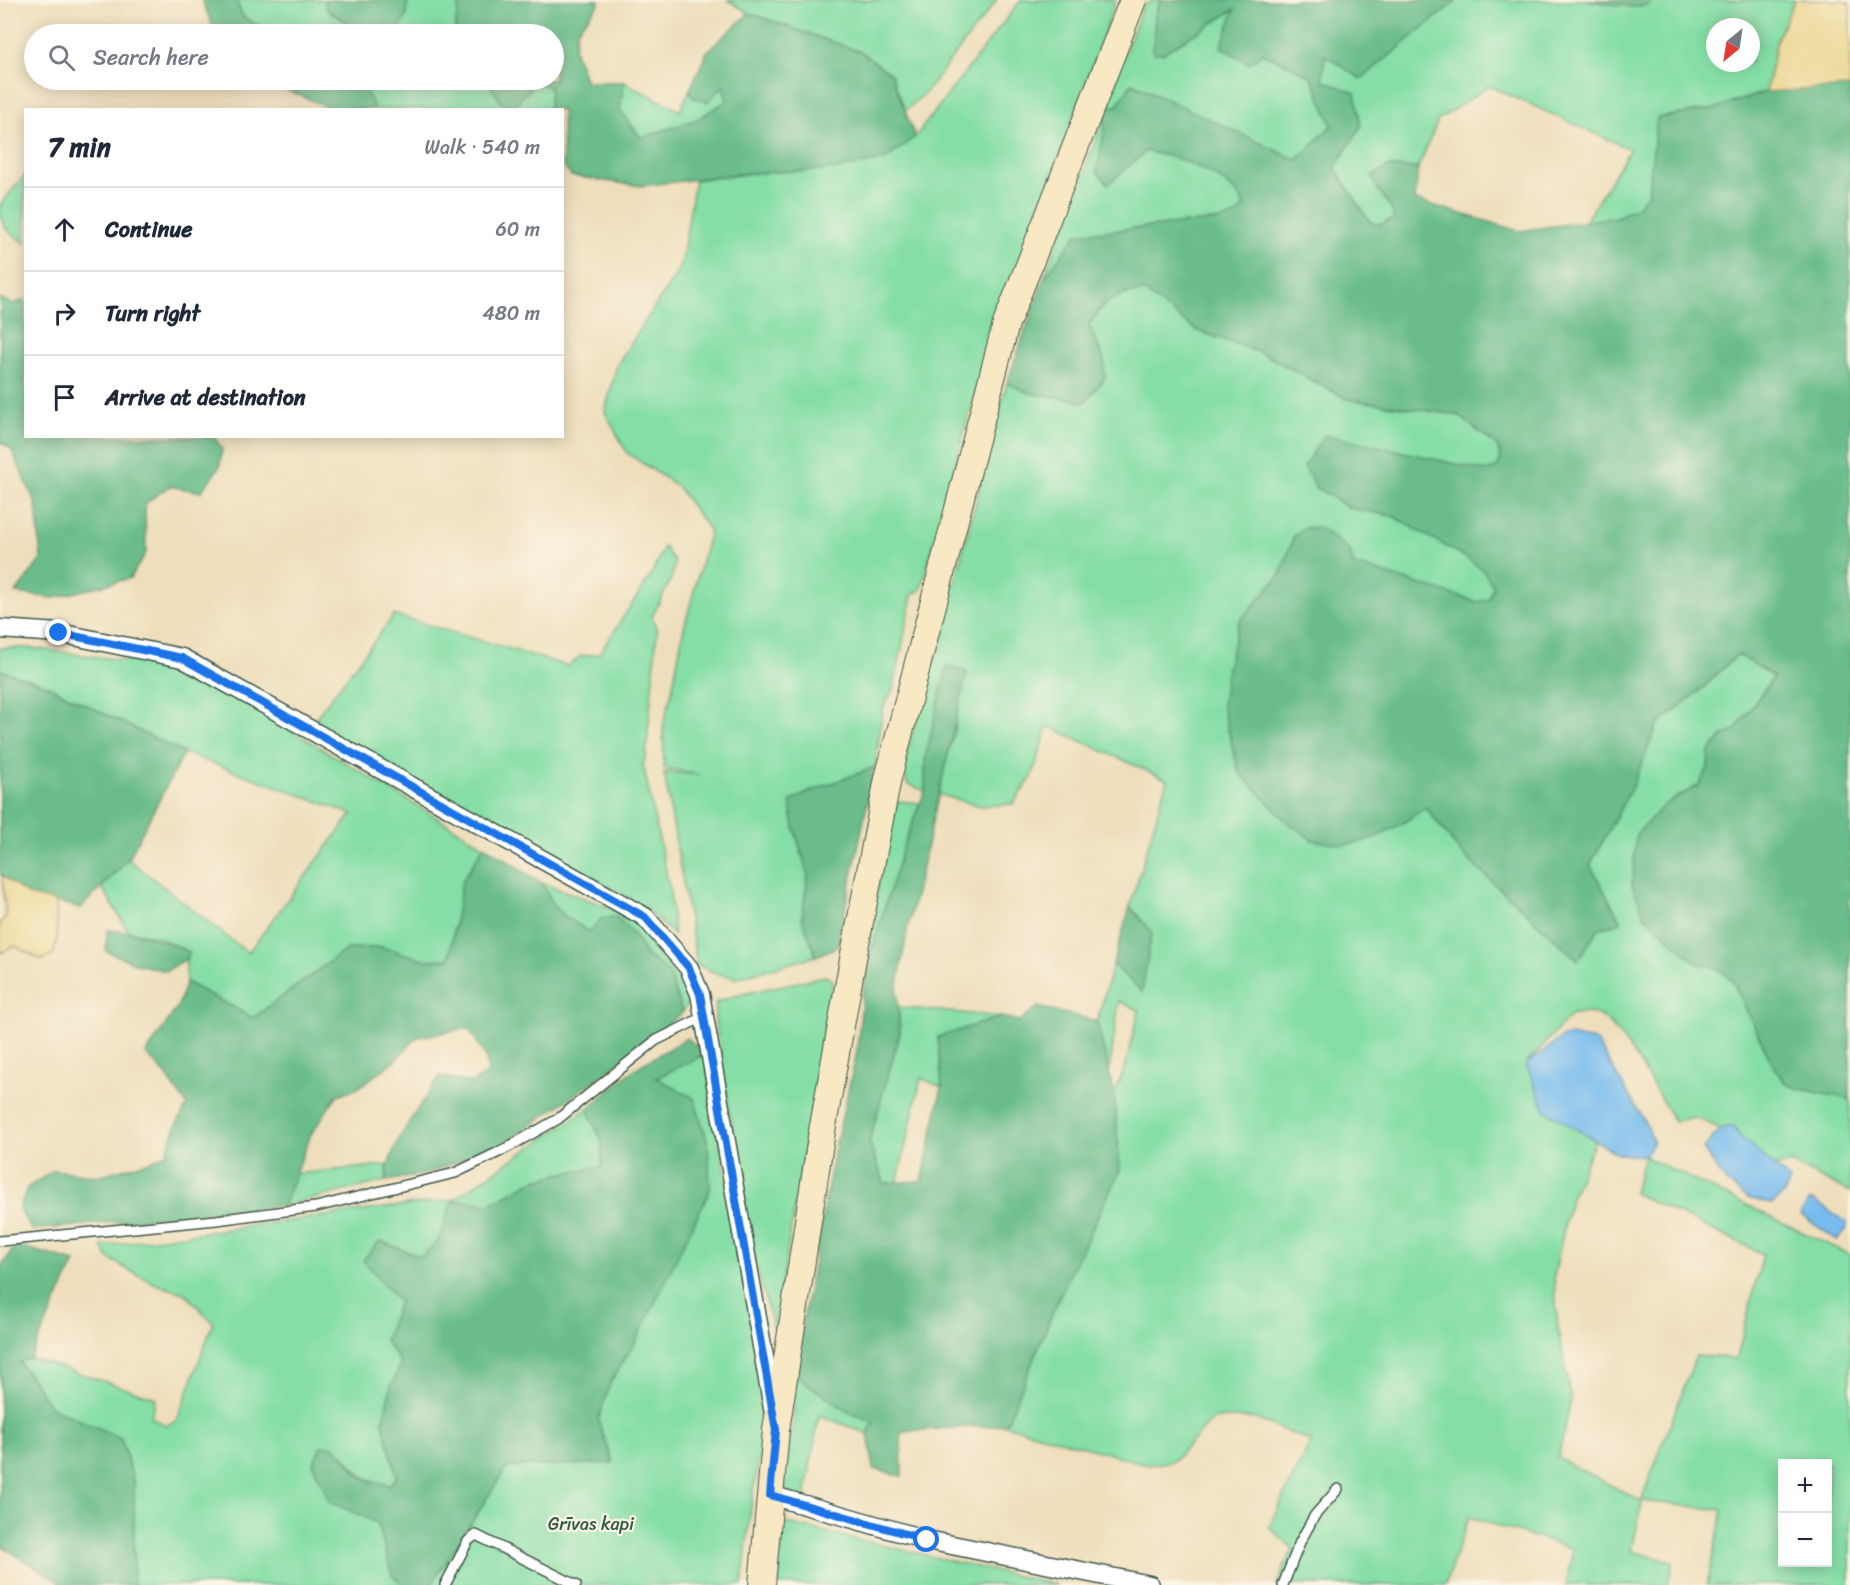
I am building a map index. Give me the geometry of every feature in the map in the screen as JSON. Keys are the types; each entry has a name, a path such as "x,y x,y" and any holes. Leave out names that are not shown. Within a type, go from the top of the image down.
{"main road":[{"path":"762,1585 776,1430 821,1137 888,778 1006,324 1132,0"}],"street":[{"path":"0,629 59,633 182,658 645,917 689,968 700,994 776,1430"},
{"path":"769,1502 927,1540 1150,1585"}],"lane":[{"path":"0,1240 216,1220 316,1207 455,1173 503,1150 558,1119 656,1041 703,1017"},
{"path":"1283,1585 1300,1542 1315,1515 1338,1489"},
{"path":"445,1585 468,1540 476,1535 576,1585"}],"green space":[{"path":"202,0 236,0 243,17 255,24 212,24"},
{"path":"236,0 325,0 326,9 349,24 255,24 243,17"},
{"path":"325,0 407,0 407,14 402,24 349,24 326,9"},
{"path":"407,0 460,0 456,24 402,24 407,14"},
{"path":"460,0 599,0 599,4 577,30 574,49 586,82 624,82 620,110 641,138 698,119 727,101 723,86 707,102 694,98 689,91 707,52 749,13 861,52 891,74 915,137 886,159 838,169 739,174 641,186 571,176 564,166 564,108 549,108 550,90 564,90 564,24 456,24"},
{"path":"727,0 997,0 926,92 905,111 891,74 861,52 749,13"},
{"path":"1021,0 1116,0 1018,268 971,407 921,589 912,595 894,688 883,708 875,767 809,792 794,827 808,875 802,918 816,956 736,978 719,974 697,965 664,772 700,775 664,768 663,726 683,632 710,531 677,486 627,453 605,412 617,365 681,266 695,180 886,159 915,137"},
{"path":"1160,0 1155,16 1153,53 1163,53 1236,9 1261,52 1311,76 1332,125 1297,161 1132,83 1117,106 1105,107 1143,5"},
{"path":"1160,0 1457,0 1361,79 1325,55 1322,80 1355,93 1361,126 1335,168 1373,224 1382,224 1394,218 1390,206 1377,188 1372,176 1388,167 1418,168 1415,200 1519,231 1617,217 1636,208 1648,194 1657,118 1713,109 1766,92 1850,87 1850,1099 1786,1084 1774,1067 1732,980 1716,967 1696,963 1645,916 1632,885 1636,834 1665,804 1699,785 1708,768 1709,752 1722,737 1736,729 1774,677 1738,654 1703,688 1657,725 1634,783 1590,865 1621,922 1598,929 1578,960 1461,853 1426,807 1403,823 1370,840 1344,845 1312,840 1285,820 1239,772 1222,706 1227,668 1239,622 1280,575 1294,536 1303,528 1319,527 1350,550 1353,564 1477,602 1489,599 1493,586 1484,571 1470,560 1393,516 1350,508 1316,488 1304,466 1324,435 1486,471 1497,468 1501,458 1497,446 1458,415 1347,399 1262,353 1196,330 1145,292 1125,293 1104,304 1089,325 1104,360 1105,378 1085,402 1030,393 1007,383 1043,280 1077,234 1220,220 1236,214 1243,207 1241,199 1223,181 1172,157 1146,151 1108,184 1097,172 1105,126 1105,107 1117,106 1132,83 1297,160 1332,125 1311,76 1262,53 1250,64 1221,47 1235,9 1163,53 1153,53 1155,16"},
{"path":"1457,0 1795,0 1777,39 1766,92 1713,109 1657,118 1648,194 1636,208 1617,217 1585,222 1630,149 1489,86 1438,120 1418,168 1388,167 1377,190 1391,204 1394,218 1382,224 1373,224 1335,168 1361,126 1321,80 1325,54 1361,79"},
{"path":"1584,0 1652,0 1649,5 1632,7"},
{"path":"624,82 680,111 689,91 694,98 724,85 727,101 698,119 641,138 620,110"},
{"path":"286,90 365,90 374,108 331,108"},
{"path":"365,90 493,90 505,108 374,108"},
{"path":"493,90 528,90 513,108 505,108"},
{"path":"528,90 550,90 549,108 514,108"},
{"path":"1105,115 1108,184 1146,151 1177,158 1210,173 1234,190 1241,198 1243,207 1236,214 1220,220 1077,234 1043,280"},
{"path":"24,176 24,242 3,224 0,205"},
{"path":"1145,292 1196,330 1262,353 1347,399 1458,415 1497,446 1501,458 1497,468 1486,471 1447,463 1350,508 1393,516 1470,560 1484,571 1493,586 1489,599 1477,602 1353,564 1350,550 1319,527 1294,536 1280,575 1239,622 1222,706 1239,772 1403,823 1425,807 1461,853 1578,960 1598,929 1621,921 1590,865 1634,783 1657,725 1703,688 1738,654 1774,676 1736,729 1722,737 1709,752 1708,768 1699,785 1665,804 1696,963 1716,967 1732,980 1774,1067 1786,1084 1850,1099 1850,1192 1791,1163 1775,1167 1739,1135 1733,1126 1720,1129 1696,1117 1674,1121 1638,1061 1616,1030 1605,1019 1595,1014 1572,1014 1526,1064 1595,1141 1570,1200 1554,1276 1558,1329 1571,1400 1558,1458 1641,1501 1696,1356 1737,1358 1763,1254 1634,1193 1644,1156 1850,1255 1850,1585 1707,1585 1723,1510 1642,1501 1632,1551 1673,1562 1668,1585 1566,1585 1573,1549 1469,1517 1445,1585 1277,1585 1292,1548 1269,1527 1311,1441 1253,1418 1214,1418 1173,1461 1149,1465 1006,1425 1061,1293 1120,1170 1114,1093 1125,1068 1139,1010 1119,1001 1109,1073 1097,1021 1113,964 1142,991 1140,917 1130,907 1167,780 1048,726 1032,777 1013,804 980,806 937,794 956,725 925,759 925,791 907,784 903,765 934,661 1007,383 1030,393 1085,402 1104,360 1089,325 1106,304 1125,294"},
{"path":"0,298 12,304 24,300 24,438 215,438 222,449 220,466 201,492 169,486 145,504 146,553 130,578 54,598 16,593 41,559 36,504 11,449 0,442"},
{"path":"664,547 675,562 672,577 652,617 657,630 646,755 643,764 670,891 674,935 644,907 311,724 394,615 568,666 581,656 599,654 650,577"},
{"path":"0,648 30,648 190,669 484,846 462,882 449,959 426,960 381,947 347,949 253,1018 186,982 186,959 189,952 160,938 128,931 102,887 128,859 248,953 352,814 184,753 44,684 0,670"},
{"path":"947,666 967,672 907,931 897,989 900,1033 869,1142 884,1183 922,1181 942,1087 938,1037 1001,1017 1020,1021 1038,1007 1097,1021 1114,1093 1120,1170 1061,1293 1006,1425 901,1431 902,1476 874,1469 868,1434 873,1422 849,1412 793,1374 836,1143 857,1052 865,971 903,847 925,791 925,759"},
{"path":"0,670 44,684 184,753 128,859 81,908 28,895 0,874"},
{"path":"875,767 837,947 816,956 802,918 808,874 794,827 790,802 809,792"},
{"path":"897,801 920,803 869,957 864,948"},
{"path":"484,846 542,883 554,906 589,932 603,917 617,917 632,932 646,955 669,973 682,1013 593,1082 506,1142 428,1173 386,1181 392,1153 440,1076 472,1083 488,1073 486,1058 469,1028 418,1037 392,1063 356,1089 337,1095 311,1134 283,1206 32,1230 19,1209 27,1188 54,1170 97,1176 151,1161 166,1154 176,1126 187,1105 167,1076 146,1054 178,1006 186,982 253,1018 347,949 381,947 426,960 449,959 462,882"},
{"path":"542,883 627,914 646,927 671,955 682,977 690,999 682,1013 669,973 646,955 632,932 590,933 554,906"},
{"path":"1130,907 1152,932 1142,992 1113,964"},
{"path":"107,930 149,937 190,952 186,959 166,971 137,964 106,951"},
{"path":"825,976 833,980 774,1330 750,1244 715,1019 716,1002"},
{"path":"898,1007 1001,1017 938,1037 942,1087 921,1078 897,1183 884,1183 869,1141 900,1033"},
{"path":"687,1038 705,1054 656,1078 694,1098 708,1143 710,1190 636,1341 611,1381 598,1420 613,1463 507,1467 431,1585 404,1585 392,1575 378,1523 330,1502 313,1464 321,1446 334,1446 359,1475 367,1480 390,1485 397,1476 383,1423 390,1389 401,1364 385,1340 399,1302 363,1260 380,1241 421,1257 438,1241 453,1200 491,1204 530,1182 563,1173 602,1167 602,1141 587,1109 636,1068"},
{"name":"Grīvas kapi","path":"705,1054 767,1413 751,1506 742,1585 431,1585 507,1467 613,1462 598,1420 611,1381 636,1341 710,1190 656,1078"},
{"path":"587,1109 602,1141 602,1167 563,1173 530,1182 491,1204 453,1201 438,1241 421,1257 380,1241 399,1302 385,1340 401,1364 390,1389 383,1423 397,1476 390,1485 373,1481 362,1476 343,1454 313,1464 330,1502 378,1523 392,1575 404,1585 134,1585 134,1483 121,1438 52,1408 19,1361 31,1358 156,1398 151,1417 166,1425 177,1421 213,1323 186,1294 156,1284 125,1268 107,1257 102,1246 453,1200"},
{"path":"387,1165 386,1181 283,1206 295,1174"},
{"path":"16,1245 75,1262 30,1358 19,1362 52,1408 121,1438 134,1483 134,1585 64,1585 0,1545 0,1269"},
{"path":"793,1374 849,1412 873,1422 868,1434 819,1415 805,1498 786,1492 783,1482 794,1413"},
{"path":"782,1522 1057,1585 778,1585"}],"sand":[{"path":"1795,0 1843,0 1850,4 1850,87 1766,92 1777,39"},
{"path":"2,876 28,895 56,902 57,938 54,953 42,960 15,946 0,953 0,922 6,917"}],"water":[{"path":"1571,1035 1597,1042 1648,1127 1653,1142 1644,1156 1618,1154 1545,1110 1526,1064 1563,1037"},
{"path":"1733,1126 1739,1135 1790,1180 1783,1194 1771,1204 1748,1198 1727,1183 1703,1149 1720,1129"},
{"path":"1810,1200 1847,1223 1846,1230 1837,1240 1800,1214"}],"route":[{"path":"59,633 182,658 645,917 689,968 700,994 776,1430 770,1495 927,1540"}]}
